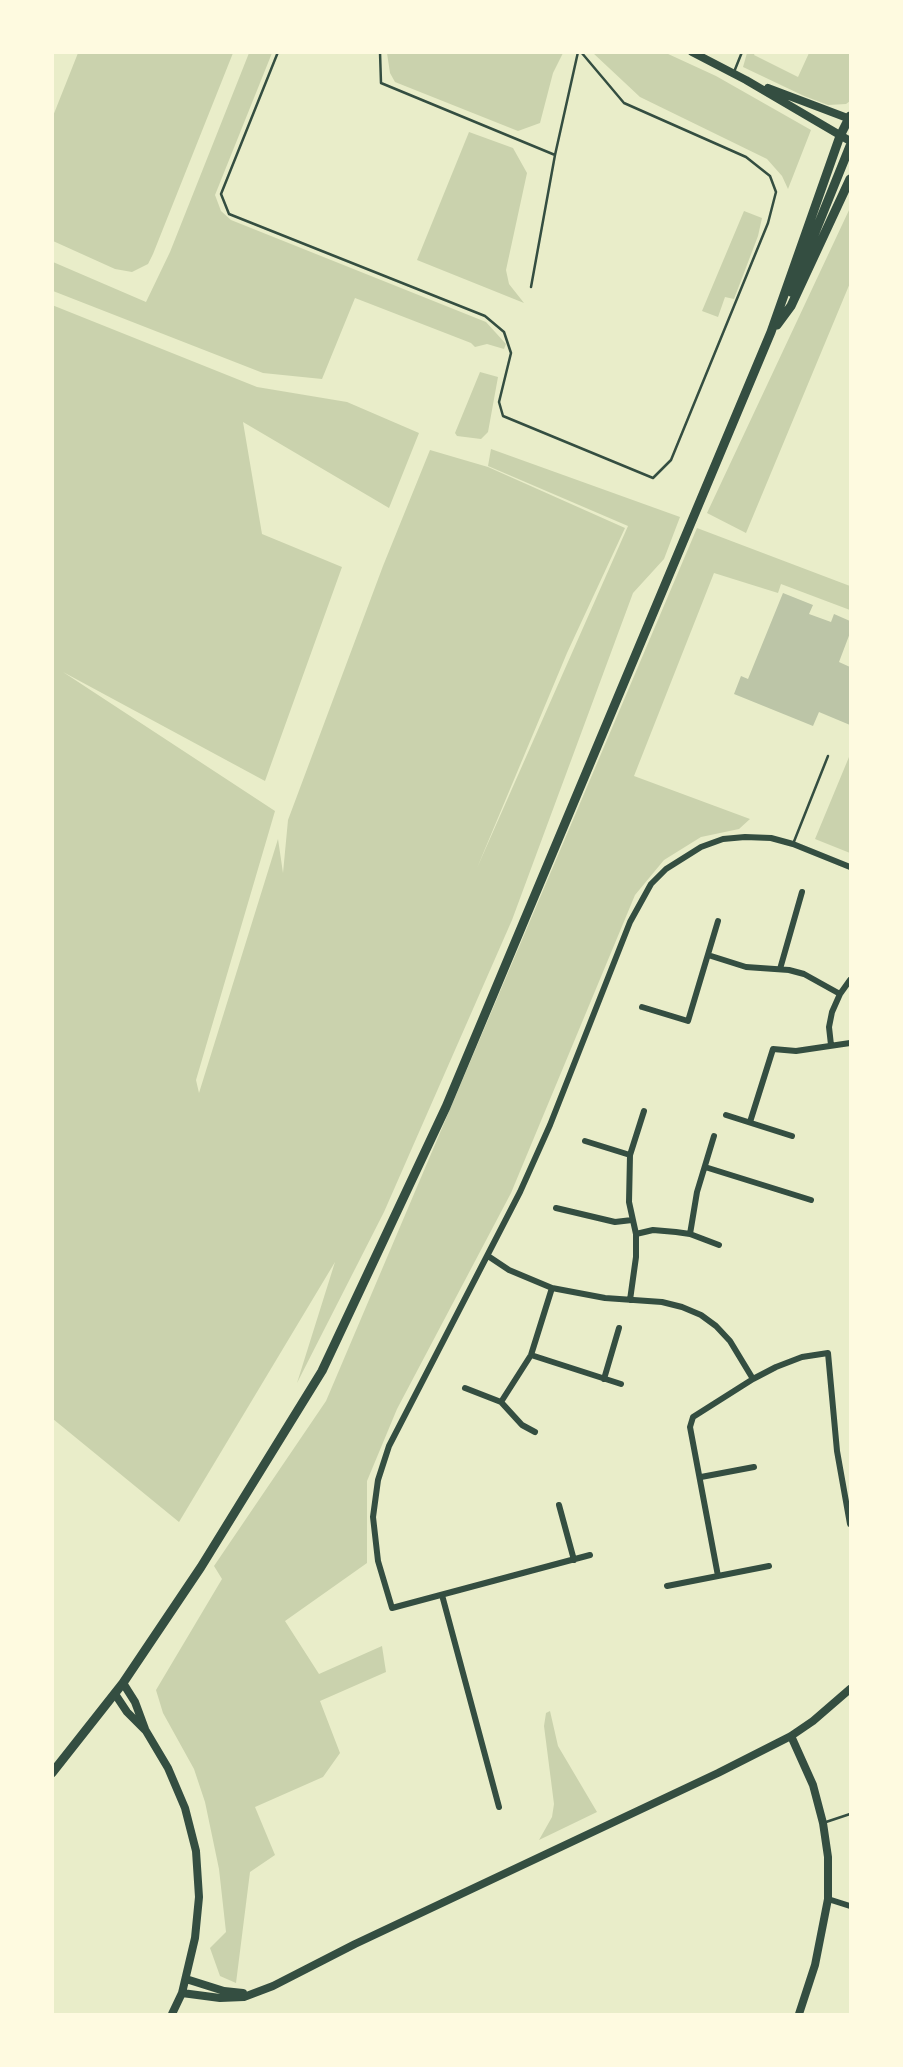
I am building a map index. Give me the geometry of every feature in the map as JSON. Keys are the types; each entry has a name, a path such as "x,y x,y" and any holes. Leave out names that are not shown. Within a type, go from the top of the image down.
{"main road":[{"path":"850,118 850,130"},
{"path":"52,1773 123,1683 201,1567 322,1371 446,1107 771,332 840,135 850,118"},
{"path":"780,320 850,144"},
{"path":"771,332 791,306 850,178"}],"street":[{"path":"692,52 746,80 840,135 850,144"},
{"path":"746,80 850,118"},
{"path":"590,1555 392,1608 375,1539 374,1496 388,1446 488,1256 550,1125 630,922 647,889 682,857 723,839 745,836 771,838 793,844 850,867"},
{"path":"780,969 782,953 802,892"},
{"path":"642,1007 688,1021 718,921"},
{"path":"708,955 746,967 804,974 840,994"},
{"path":"831,1045 829,1027 840,994 850,980"},
{"path":"750,1122 773,1049 796,1051 850,1043"},
{"path":"630,1300 636,1234 629,1186 630,1155 644,1111"},
{"path":"726,1115 792,1136"},
{"path":"690,1234 696,1192 714,1136"},
{"path":"585,1142 630,1155"},
{"path":"705,1167 811,1200"},
{"path":"556,1208 615,1222 632,1220"},
{"path":"636,1234 653,1230 690,1234 719,1245"},
{"path":"488,1256 509,1270 552,1287 596,1296 662,1302 701,1315 730,1341 753,1379"},
{"path":"500,1402 531,1355 552,1287"},
{"path":"604,1379 619,1328"},
{"path":"718,1576 690,1427 694,1417 753,1379 802,1357 828,1353 837,1451 850,1524"},
{"path":"531,1355 621,1384"},
{"path":"465,1388 500,1402 522,1425 535,1432"},
{"path":"701,1477 754,1467"},
{"path":"559,1505 574,1560"},
{"path":"667,1586 769,1566"},
{"path":"442,1595 499,1807"},
{"path":"123,1683 177,1787 196,1851 198,1918 186,1979 172,2014"},
{"path":"182,1993 220,1998 244,1997 256,1993 791,1736 850,1689"},
{"path":"114,1694 146,1731"},
{"path":"791,1736 813,1785 828,1857 828,1899 815,1965 799,2014"},
{"path":"828,1899 850,1906"},
{"path":"186,1979 224,1991 256,1993"}],"lane":[{"path":"278,52 221,194 229,214 485,316 504,332 511,353 499,402 503,416 653,478 671,460 768,223 776,191 770,176 746,157 624,103 580,52"},
{"path":"380,52 382,83 555,155"},
{"path":"531,287 555,155 580,52"},
{"path":"733,73 742,52"},
{"path":"793,844 828,756"},
{"path":"823,1823 850,1814"}],"green space":[{"path":"387,52 563,53 553,73 540,123 518,131 395,82 390,73"},
{"path":"78,53 233,53 153,254 148,264 132,272 115,269 53,241 53,116"},
{"path":"249,53 272,53 215,195 221,211 231,220 486,322 506,344 504,349 487,344 475,347 471,343 355,298 322,379 263,373 53,291 53,262 146,302 170,252"},
{"path":"593,53 666,53 716,76 811,130 788,189 782,176 767,159 640,97"},
{"path":"747,53 755,53 754,55 798,77 809,53 850,53 850,101 846,104 828,105 804,96 743,67"},
{"path":"469,132 513,148 527,173 506,270 509,284 524,303 417,260"},
{"path":"850,208 850,283 746,533 707,513"},
{"path":"744,211 762,218 758,236 734,299 725,297 718,317 702,311"},
{"path":"52,305 257,387 347,402 419,433 389,508 243,422 262,534 342,567 265,781 63,672 275,811 196,1080 199,1093 278,839 283,873 288,820 383,566 430,450 488,467 625,528 567,653 477,868 628,526 488,466 491,449 680,517 664,559 633,593 512,920 384,1212 297,1383 335,1262 179,1522 53,1419"},
{"path":"480,372 498,377 488,432 481,439 457,436 455,433"},
{"path":"697,528 850,586 850,610 781,584 778,593 714,573 634,776 750,819 739,829 701,837 664,860 635,895 511,1193 397,1409 367,1481 367,1563 285,1621 319,1674 382,1646 386,1672 320,1701 340,1753 323,1777 255,1807 275,1855 250,1872 236,1983 220,1976 210,1948 226,1932 219,1869 205,1802 194,1769 163,1713 156,1690 222,1579 214,1566 326,1401"},
{"path":"850,757 850,853 815,839"},
{"path":"550,1711 558,1746 597,1812 539,1840 552,1817 554,1804 544,1726 546,1713"}],"building":[{"path":"783,593 813,605 809,614 831,622 834,614 850,621 850,633 839,662 850,667 850,725 819,712 813,726 734,694 741,676 748,679"}]}
